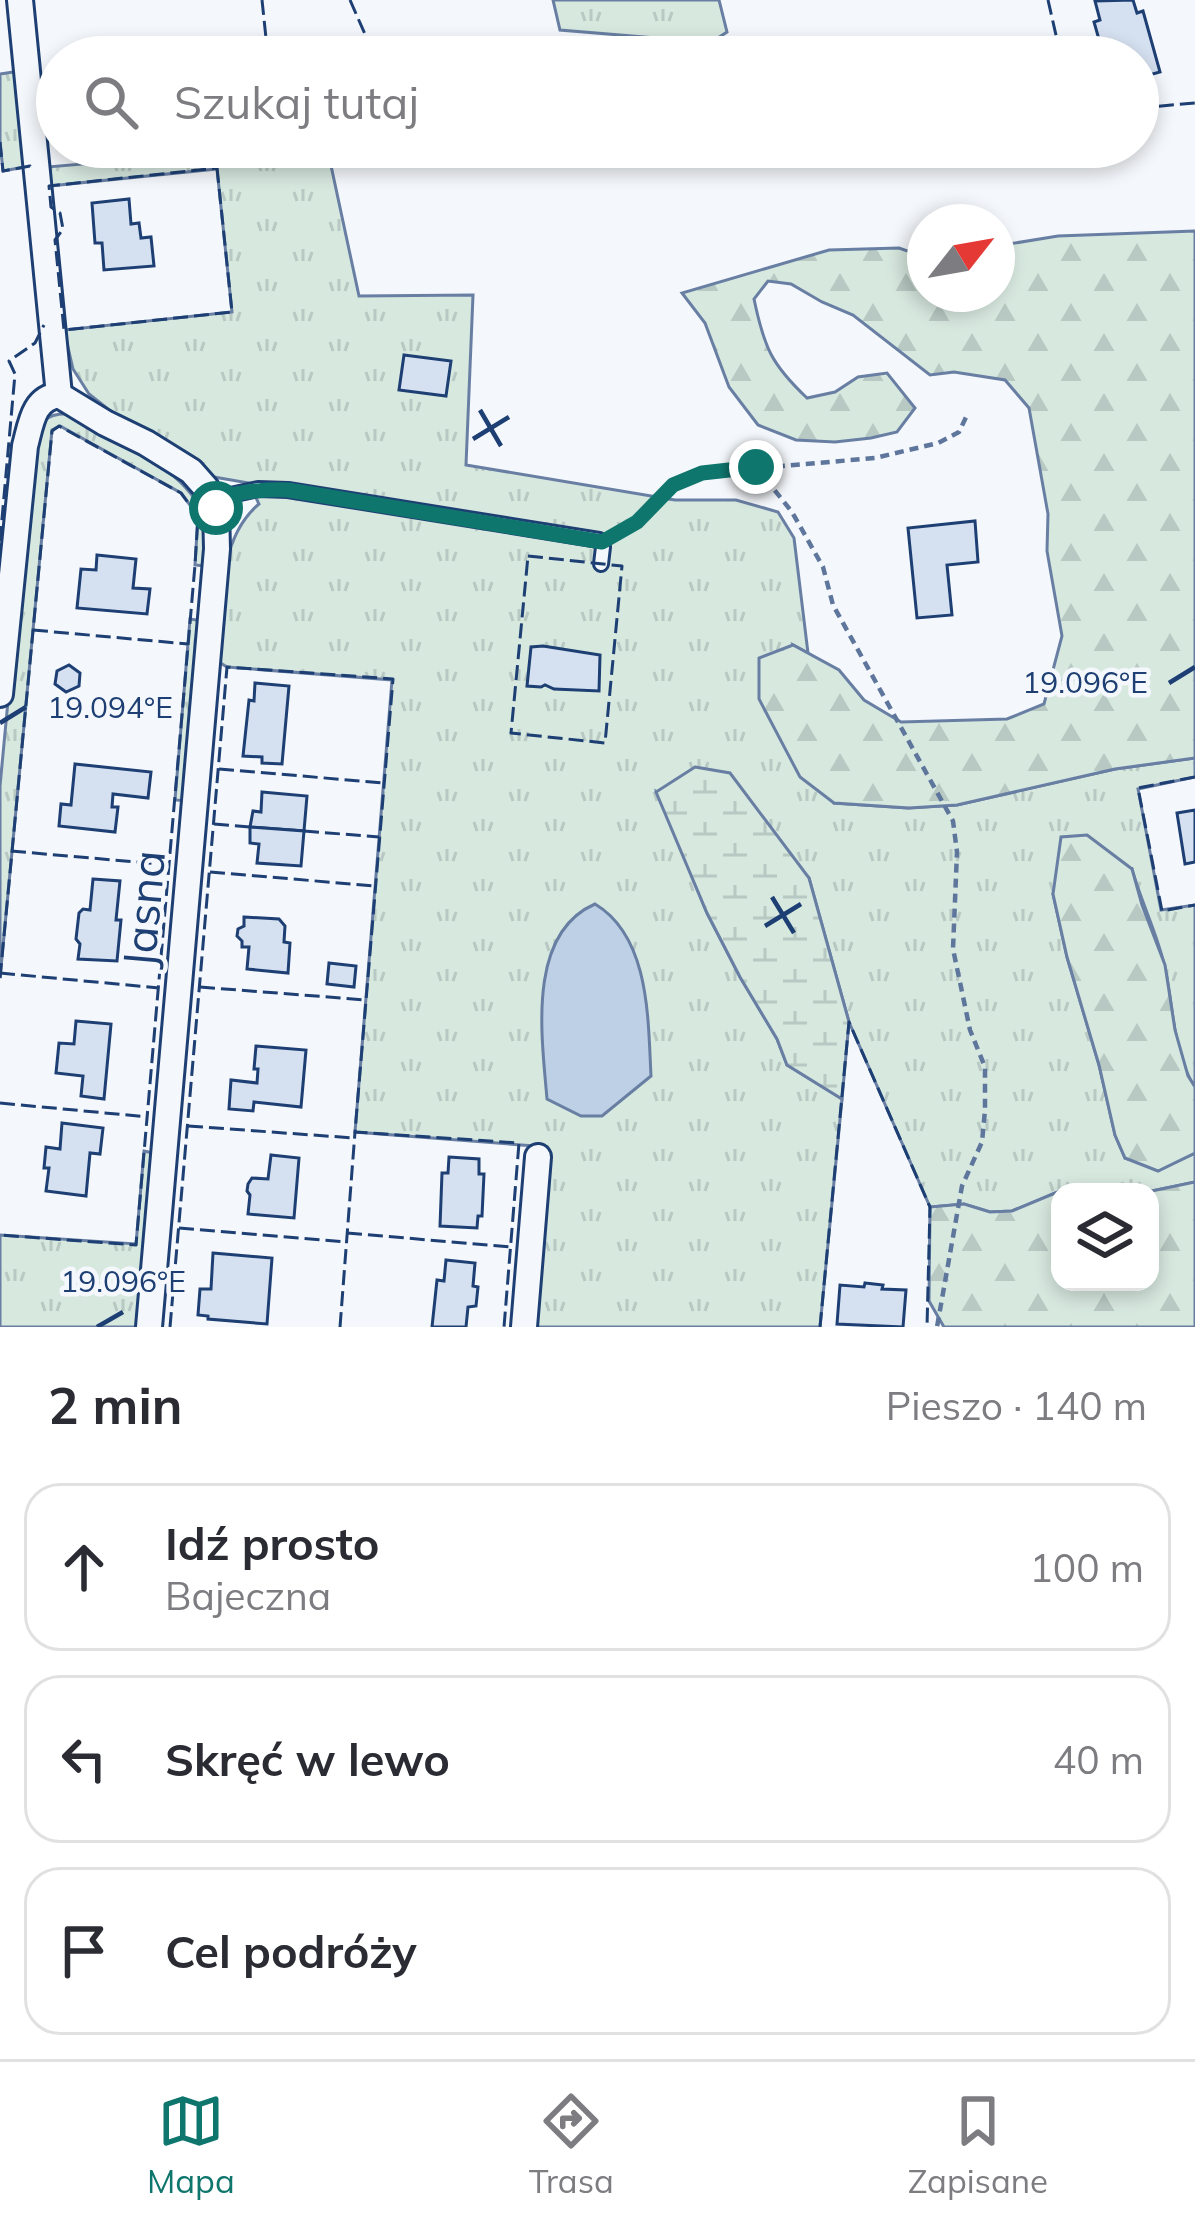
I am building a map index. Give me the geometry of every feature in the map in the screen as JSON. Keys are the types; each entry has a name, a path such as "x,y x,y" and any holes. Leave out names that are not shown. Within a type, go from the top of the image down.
{"street":[{"path":"20,0 36,162"},
{"path":"37,168 59,395"},
{"path":"0,694 25,446 43,400 59,395 177,461 212,499"},
{"name":"Jasna","path":"149,1327 215,569 217,528 212,499"},
{"path":"524,1327 538,1157"}],"lane":[{"path":"212,499 258,489 288,490 602,542 601,564"}],"path":[{"path":"602,542 637,522 673,485 702,473 875,458 938,443 959,432 968,412"},
{"path":"756,467 792,512 824,567 833,604 953,821 957,852 952,949 970,1030 985,1067 986,1110 982,1142 962,1186 937,1327"}],"green space":[{"path":"553,0 719,0 727,32 721,36 632,36 560,30"},
{"path":"20,71 30,166 3,171 0,74"},
{"path":"47,168 332,168 359,296 473,295 466,465 675,500 736,500 778,512 794,538 808,653 793,645 834,803 908,808 957,805 1115,769 1195,758 1195,777 1138,789 1161,910 1195,905 1195,1087 1182,1059 1162,956 1132,869 1053,894 1125,1158 1158,1170 1195,1153 1195,1182 1159,1190 1159,1183 1051,1183 1051,1195 1012,1211 990,1212 964,1204 930,1207 849,1022 809,878 657,792 707,913 787,1065 842,1099 820,1327 533,1327 547,1147 355,1132 392,680 227,667 219,662 228,557 245,519 259,504 249,483 214,477 113,413 89,394 73,369 64,330 232,312 217,169 49,186"},
{"path":"1195,231 1195,758 1115,769 957,805 909,808 834,803 800,777 759,699 759,658 793,645 839,670 864,700 901,722 1007,719 1044,704 1062,636 1047,551 1048,514 1029,408 1005,380 954,372 930,375 853,315 791,284 768,281 754,299 761,330 777,364 807,398 835,392 858,377 887,373 915,408 897,432 835,442 796,440 758,425 729,387 705,323 682,293 829,250 899,248 907,251 907,312 1015,312 1015,243 1058,236"},
{"path":"70,414 148,457 183,484 204,518 205,566 195,565 198,516 181,493 60,426 52,430 0,978 0,786 31,457 46,420"},
{"path":"190,619 203,621 187,801 175,800"},
{"path":"695,767 730,773 809,878 849,1022 842,1099 787,1065 707,913 656,792"},
{"path":"1087,835 1132,869 1165,965 1175,1030 1195,1087 1195,1153 1158,1171 1125,1158 1115,1135 1053,894 1061,837"},
{"path":"144,1151 157,1154 142,1327 0,1327 0,1235 136,1244"},
{"path":"1195,1182 1195,1327 944,1327 929,1301 930,1207 964,1204 990,1212 1012,1211 1051,1195 1051,1291 1159,1291 1159,1190"}],"water":[{"path":"595,904 627,937 636,958 646,1005 651,1076 602,1116 581,1116 547,1099 543,990 558,939 573,918"}],"building":[{"path":"1133,0 1137,13 1143,11 1150,36 1098,36 1095,1"},
{"path":"129,199 131,224 139,223 141,238 151,237 154,266 104,270 102,243 95,243 92,203"},
{"path":"404,355 451,361 446,396 399,390"},
{"path":"975,521 978,562 947,565 952,615 917,618 908,528"},
{"path":"97,555 136,559 133,588 150,589 147,614 77,608 81,569 96,570"},
{"path":"531,647 600,655 599,691 527,686"},
{"path":"69,665 80,673 79,686 66,692 55,684 57,671"},
{"path":"255,683 289,686 282,764 243,756"},
{"path":"75,764 151,772 148,798 113,794 112,807 118,807 115,832 59,826 61,804 71,805"},
{"path":"262,792 307,796 304,831 250,827 253,811 261,812"},
{"path":"1195,810 1195,862 1185,864 1177,813"},
{"path":"250,827 304,831 301,866 257,863 259,844 250,843"},
{"path":"93,879 120,881 117,961 78,959 79,913 90,910"},
{"path":"244,917 279,919 285,926 284,942 290,943 288,973 247,969 249,947 242,947 237,936"},
{"path":"329,963 356,966 354,987 327,984"},
{"path":"76,1021 111,1024 104,1099 81,1096 83,1076 56,1073 59,1043 74,1044"},
{"path":"256,1046 306,1050 301,1107 254,1102 253,1111 229,1109 231,1080 257,1083"},
{"path":"62,1123 103,1128 100,1154 90,1153 86,1196 46,1191 46,1147 60,1149"},
{"path":"271,1155 299,1158 294,1218 248,1214 248,1184 252,1178 268,1179"},
{"path":"449,1157 479,1159 479,1174 484,1174 477,1228 440,1226 442,1173 448,1173"},
{"path":"213,1253 272,1258 267,1324 198,1315 200,1289 211,1289"},
{"path":"446,1260 475,1263 476,1306 468,1307 466,1327 432,1327 437,1280 444,1281"},
{"path":"865,1283 906,1290 903,1327 837,1324 840,1285 864,1287"}],"fence":[{"path":"262,0 266,36"},
{"path":"350,0 366,36"},
{"path":"1048,0 1056,36"},
{"path":"1159,106 1195,103"},
{"path":"0,142 3,171 30,166 31,170"},
{"path":"217,168 232,312 64,330 55,240 63,229 60,213 51,207 49,186 217,168"},
{"path":"0,541 15,374 9,361 35,343 44,325"},
{"path":"0,978 52,431 59,426 181,493 198,516 195,565 136,1245 0,1235"},
{"path":"528,556 622,566 605,743 511,733 528,556"},
{"path":"33,630 188,644"},
{"path":"170,1327 227,667 393,679 355,1132 519,1143 504,1327"},
{"path":"219,769 384,783"},
{"path":"1195,777 1138,788 1162,911 1195,905"},
{"path":"214,824 250,827"},
{"path":"304,831 379,837"},
{"path":"11,851 170,865"},
{"path":"210,872 375,886"},
{"path":"0,973 159,988"},
{"path":"200,987 366,1000"},
{"path":"820,1327 849,1022 930,1207 927,1327"},
{"path":"0,1103 148,1117"},
{"path":"188,1126 354,1138"},
{"path":"340,1327 355,1132"},
{"path":"179,1228 346,1242"},
{"path":"347,1233 511,1247"}],"route":[{"path":"216,508 212,499 234,493 288,490 602,542 637,522 673,485 702,473 756,467"}]}
